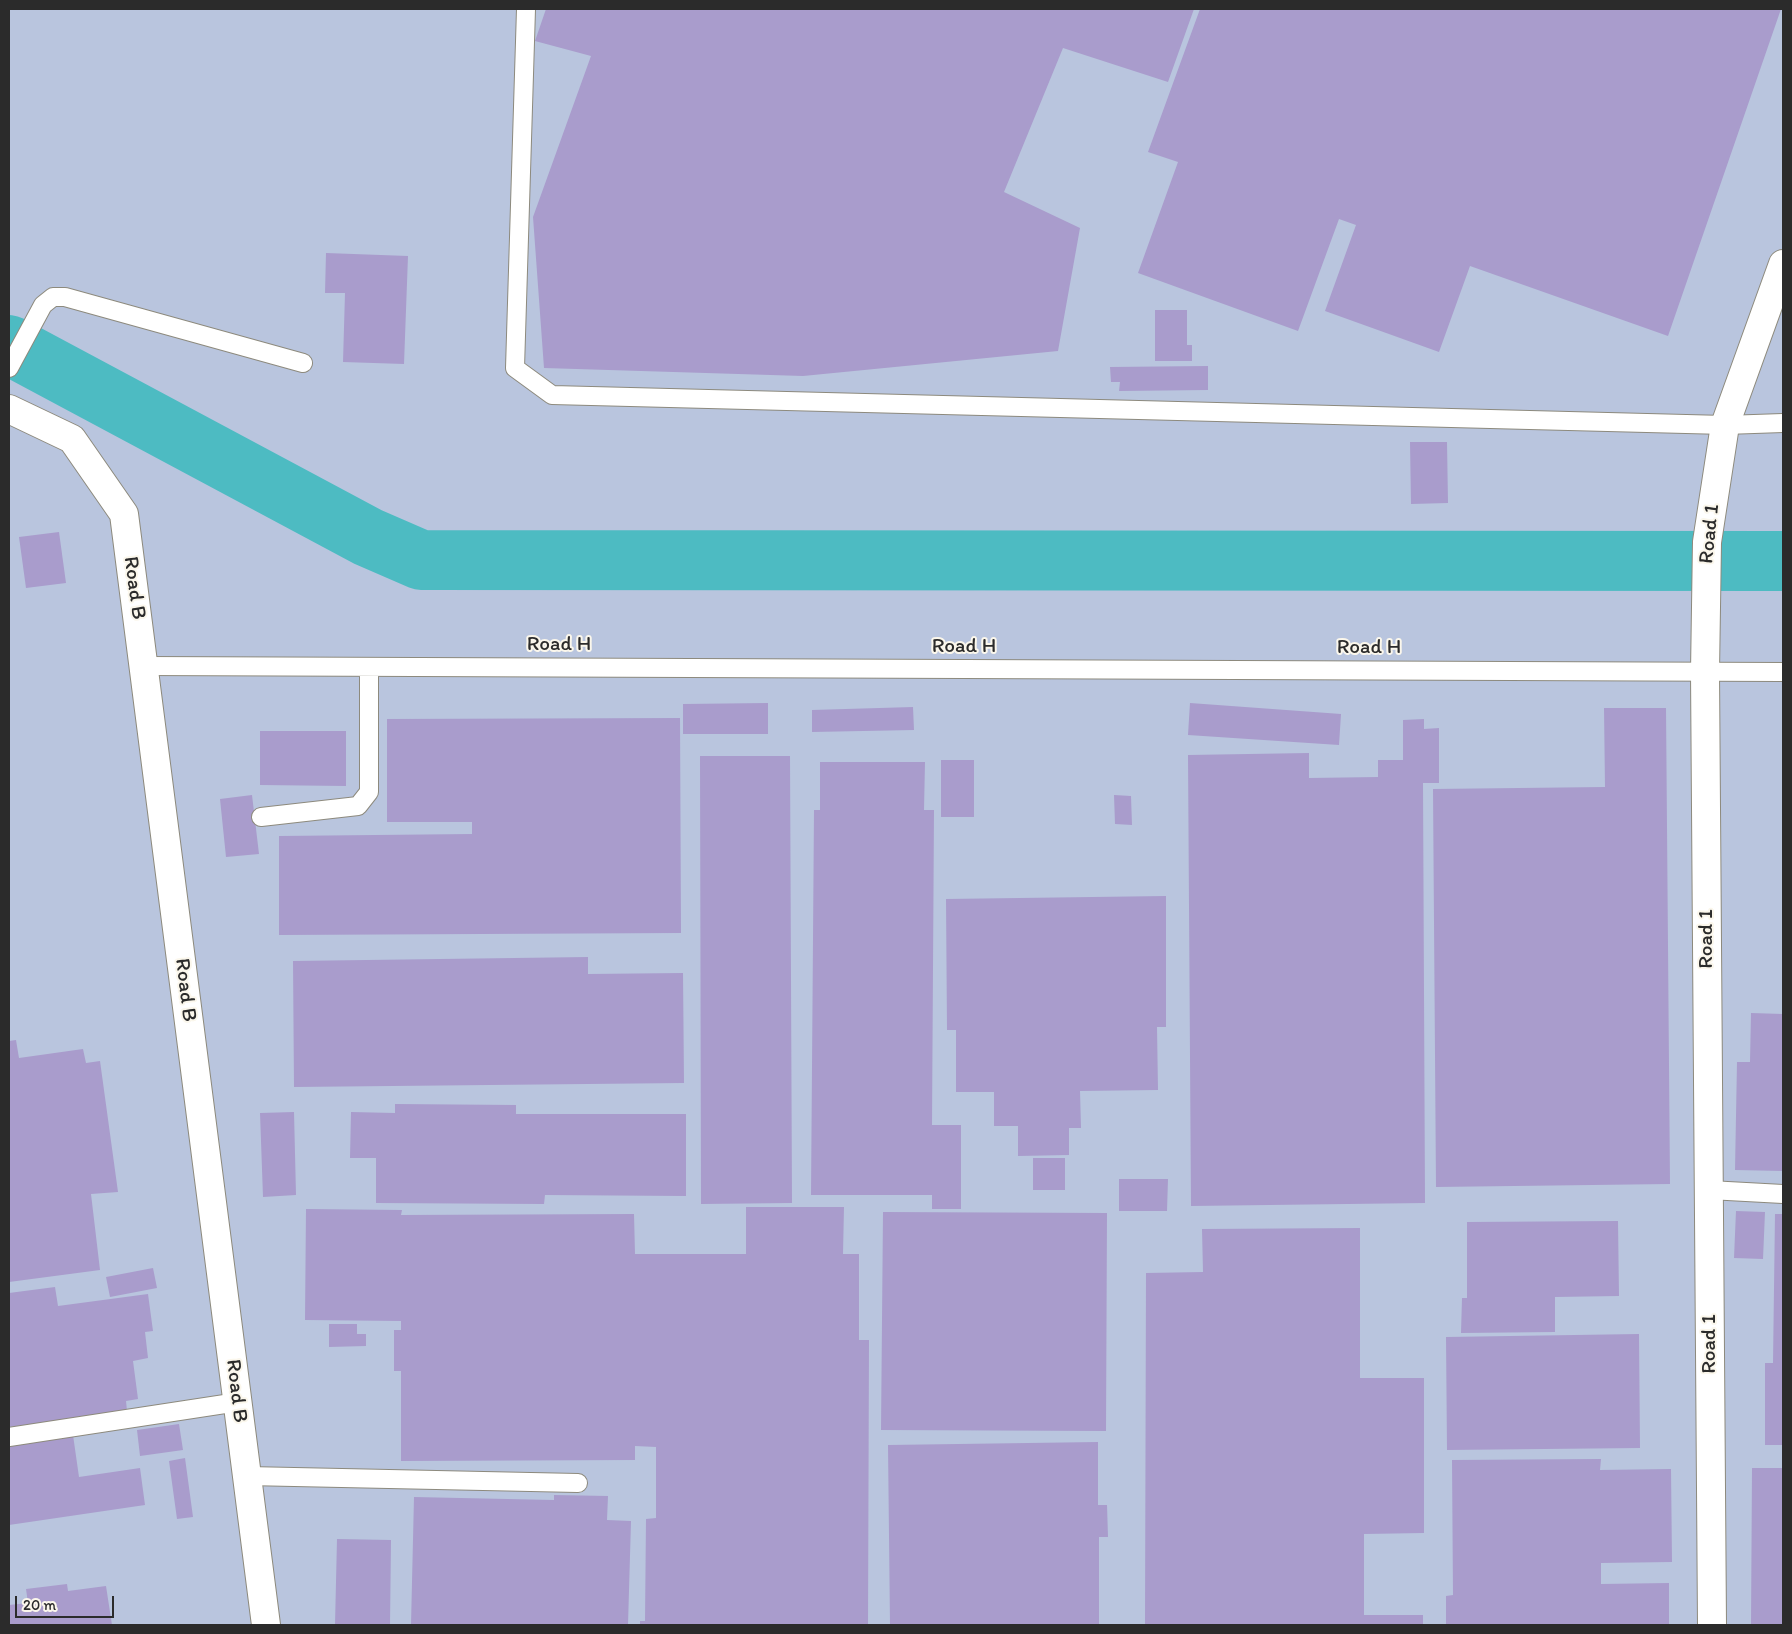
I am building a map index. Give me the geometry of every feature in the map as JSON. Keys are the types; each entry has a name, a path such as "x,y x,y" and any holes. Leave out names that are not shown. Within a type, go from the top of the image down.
{"street":[{"name":"Road 1","path":"1712,1625 1705,672 1707,542 1725,425 1783,264"},
{"name":"Road B","path":"9,409 72,439 124,514 266,1625"}],"lane":[{"path":"526,9 515,368 552,395 1725,425 1783,423"},
{"path":"9,368 43,305 53,297 65,297 303,363"},
{"name":"Road H","path":"144,666 1783,672"},
{"path":"261,817 358,806 366,799 369,792 368,667"},
{"path":"1709,1190 1783,1194"},
{"path":"9,1437 238,1402"},
{"path":"247,1476 578,1483"}],"shaded area":[{"path":"9,9 1783,9 1783,1625 9,1625"}],"building":[{"path":"546,9 1194,9 1168,82 1063,48 1004,192 1080,228 1058,351 803,376 544,368 533,217 591,56 535,41"},
{"path":"1200,9 1781,9 1668,336 1470,266 1439,352 1325,311 1356,225 1339,219 1298,331 1138,273 1178,162 1148,152"},
{"path":"326,253 408,256 404,364 343,362 345,293 325,293"},
{"path":"1155,310 1187,310 1187,345 1192,345 1192,361 1155,361"},
{"path":"1208,366 1208,390 1119,391 1120,382 1111,382 1110,367"},
{"path":"1410,442 1447,442 1448,503 1411,504"},
{"path":"59,532 66,583 26,588 19,537"},
{"path":"768,703 768,734 683,734 683,704"},
{"path":"1190,703 1341,714 1339,745 1188,735"},
{"path":"913,707 914,730 812,732 812,710"},
{"path":"1604,708 1666,708 1670,1184 1436,1187 1433,789 1605,787"},
{"path":"680,718 681,933 279,935 279,836 472,834 472,822 387,822 387,719"},
{"path":"1424,719 1424,729 1439,728 1439,783 1423,783 1425,1203 1191,1206 1188,755 1309,753 1309,778 1378,777 1378,760 1403,760 1403,720"},
{"path":"260,731 346,731 346,786 260,785"},
{"path":"700,756 790,756 792,1203 701,1204"},
{"path":"941,760 974,760 974,817 941,817"},
{"path":"820,762 925,762 924,810 934,810 932,1125 961,1125 961,1209 932,1209 932,1195 811,1195 814,810 820,810"},
{"path":"252,795 259,854 226,857 220,799"},
{"path":"1114,795 1131,796 1132,825 1115,824"},
{"path":"1166,896 1166,1027 1157,1027 1158,1090 1080,1091 1081,1128 1069,1128 1069,1155 1018,1156 1018,1126 994,1126 994,1092 956,1092 956,1030 947,1030 946,899"},
{"path":"588,957 588,974 683,973 684,1083 294,1087 293,961"},
{"path":"1751,1013 1783,1014 1783,1171 1735,1170 1737,1062 1750,1062"},
{"path":"16,1040 19,1058 83,1049 86,1063 100,1061 118,1192 91,1194 100,1270 9,1282 9,1041"},
{"path":"395,1104 516,1105 516,1114 686,1114 686,1196 545,1195 544,1204 376,1203 376,1158 350,1158 351,1112 395,1113"},
{"path":"294,1112 296,1195 263,1197 260,1113"},
{"path":"1033,1158 1065,1158 1065,1190 1033,1190"},
{"path":"1119,1179 1168,1179 1167,1211 1119,1211"},
{"path":"746,1207 844,1207 843,1254 859,1254 859,1340 869,1340 868,1625 640,1625 640,1621 645,1621 646,1519 656,1518 656,1447 635,1446 635,1460 401,1461 401,1371 394,1371 394,1330 401,1330 401,1321 305,1320 306,1209 402,1210 401,1215 634,1214 635,1254 746,1254"},
{"path":"1736,1211 1765,1212 1763,1259 1734,1258"},
{"path":"883,1212 1107,1213 1106,1431 881,1430"},
{"path":"1775,1214 1783,1214 1783,1445 1765,1445 1765,1363 1773,1363"},
{"path":"1618,1221 1619,1296 1555,1297 1555,1332 1461,1333 1462,1298 1467,1298 1467,1222"},
{"path":"1360,1228 1360,1378 1424,1378 1424,1533 1364,1534 1364,1615 1423,1615 1423,1625 1145,1625 1146,1273 1203,1272 1202,1229"},
{"path":"153,1268 157,1288 110,1297 106,1277"},
{"path":"55,1287 58,1306 148,1294 153,1331 145,1332 148,1358 133,1361 138,1399 126,1401 127,1411 9,1427 9,1293"},
{"path":"329,1324 357,1324 357,1334 366,1334 366,1346 329,1347"},
{"path":"1639,1334 1640,1448 1447,1450 1446,1337"},
{"path":"179,1424 183,1450 140,1456 137,1430"},
{"path":"73,1435 79,1477 140,1468 145,1505 9,1525 9,1444"},
{"path":"1098,1442 1098,1505 1107,1505 1108,1537 1099,1537 1099,1625 890,1625 888,1445"},
{"path":"185,1458 193,1517 177,1519 169,1461"},
{"path":"1601,1459 1600,1470 1671,1469 1672,1562 1601,1563 1601,1584 1669,1583 1669,1625 1446,1625 1446,1596 1453,1595 1452,1460"},
{"path":"1752,1468 1783,1468 1783,1625 1751,1625"},
{"path":"554,1495 608,1496 607,1520 631,1521 628,1625 411,1625 414,1497 554,1500"},
{"path":"337,1539 391,1540 390,1625 335,1625"},
{"path":"67,1584 68,1591 106,1586 112,1625 9,1625 9,1605 28,1603 26,1589"}],"waterway":[{"path":"9,345 368,537 421,560 1783,561"}]}
